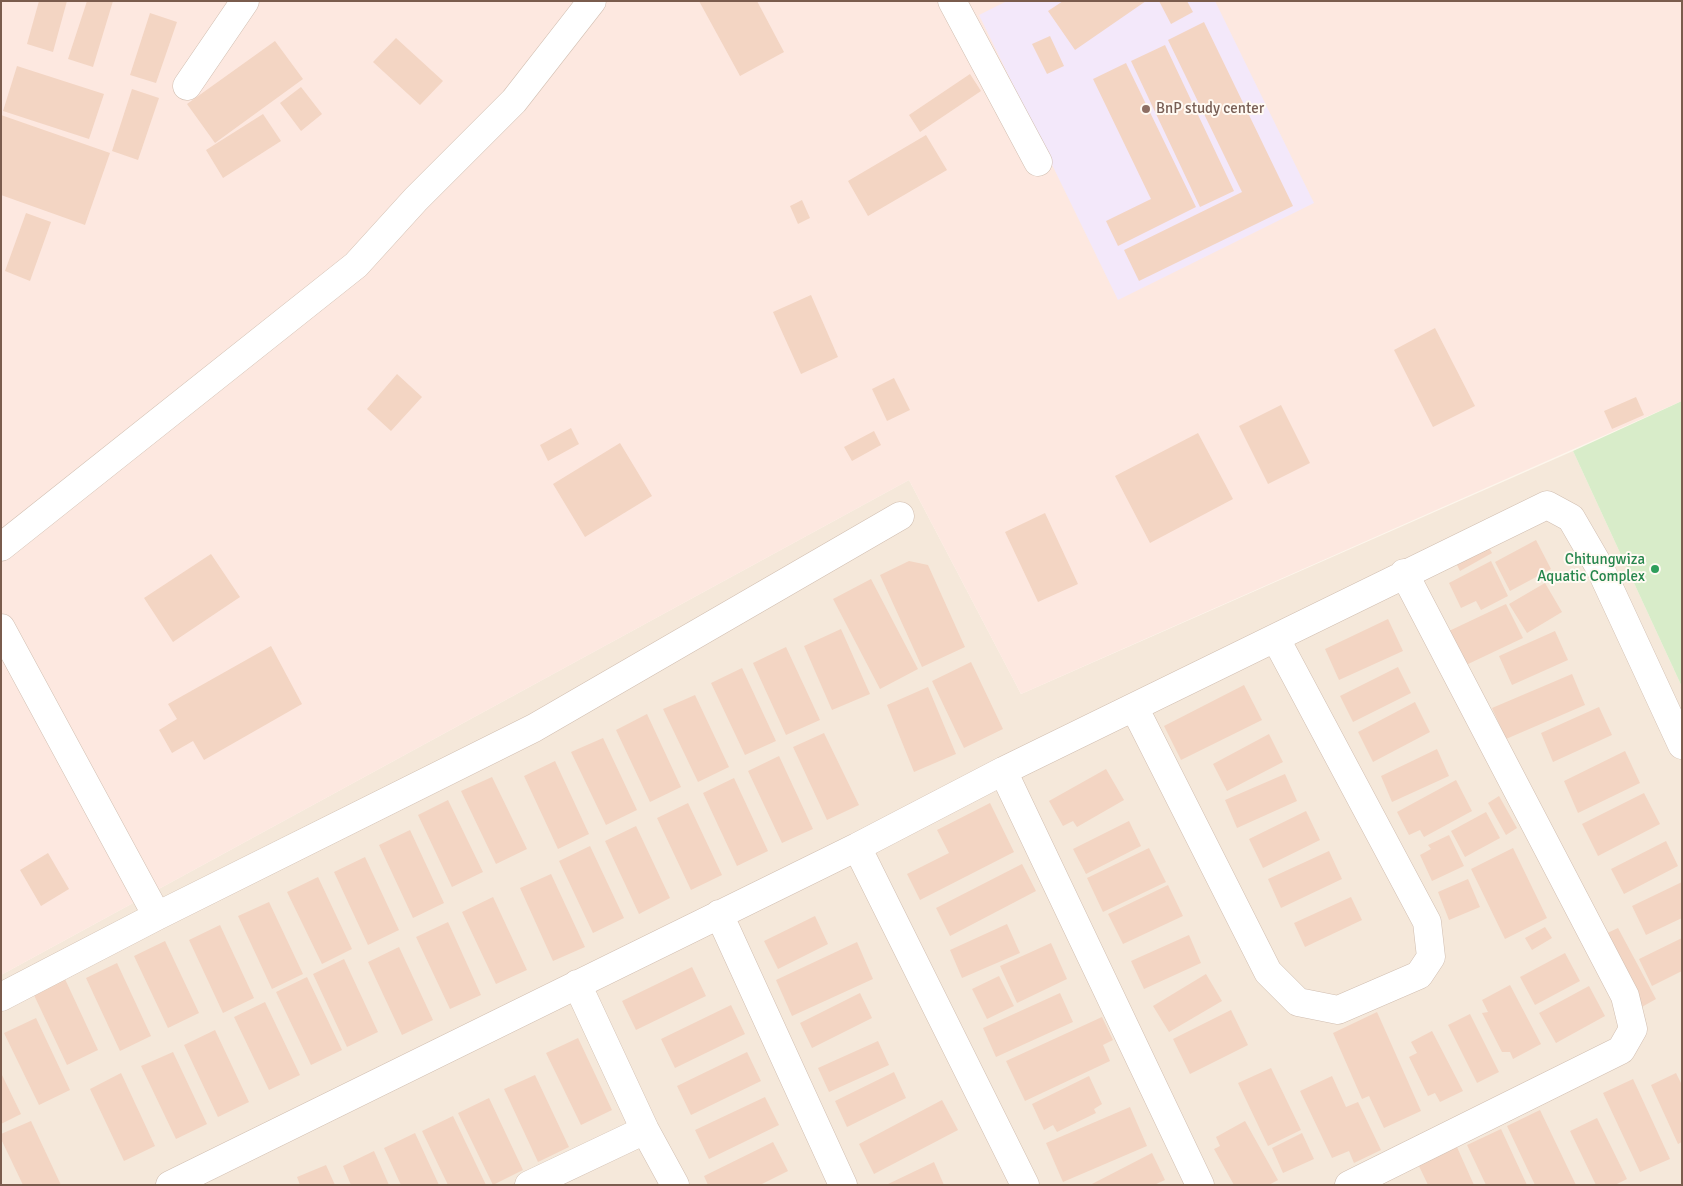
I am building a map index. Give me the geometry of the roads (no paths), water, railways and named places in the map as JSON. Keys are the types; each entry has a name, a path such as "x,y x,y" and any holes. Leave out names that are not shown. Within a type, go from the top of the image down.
{"street":[{"path":"187,86 245,1"},
{"path":"1,547 356,266 416,199 514,101 592,1"},
{"path":"952,1 1038,162"},
{"path":"170,1185 857,847 1003,771 1276,639 1404,573 1547,505 1571,518 1600,568 1682,745"},
{"path":"1,997 157,916 534,728 900,516"},
{"path":"1349,1185 1390,1176 1620,1050 1633,1028 1625,996 1404,573"},
{"path":"1,628 157,916"},
{"path":"1134,707 1268,972 1298,1002 1338,1010 1420,974 1431,957 1427,922 1276,639"},
{"path":"1003,771 1200,1185"},
{"path":"857,847 1025,1185"},
{"path":"719,914 843,1185"},
{"path":"577,984 645,1130 675,1185"},
{"path":"529,1185 645,1130"}],"place":[{"name":"BnP study center","path":"1146,109"},
{"name":"Chitungwiza Aquatic Complex","path":"1655,569"}]}
